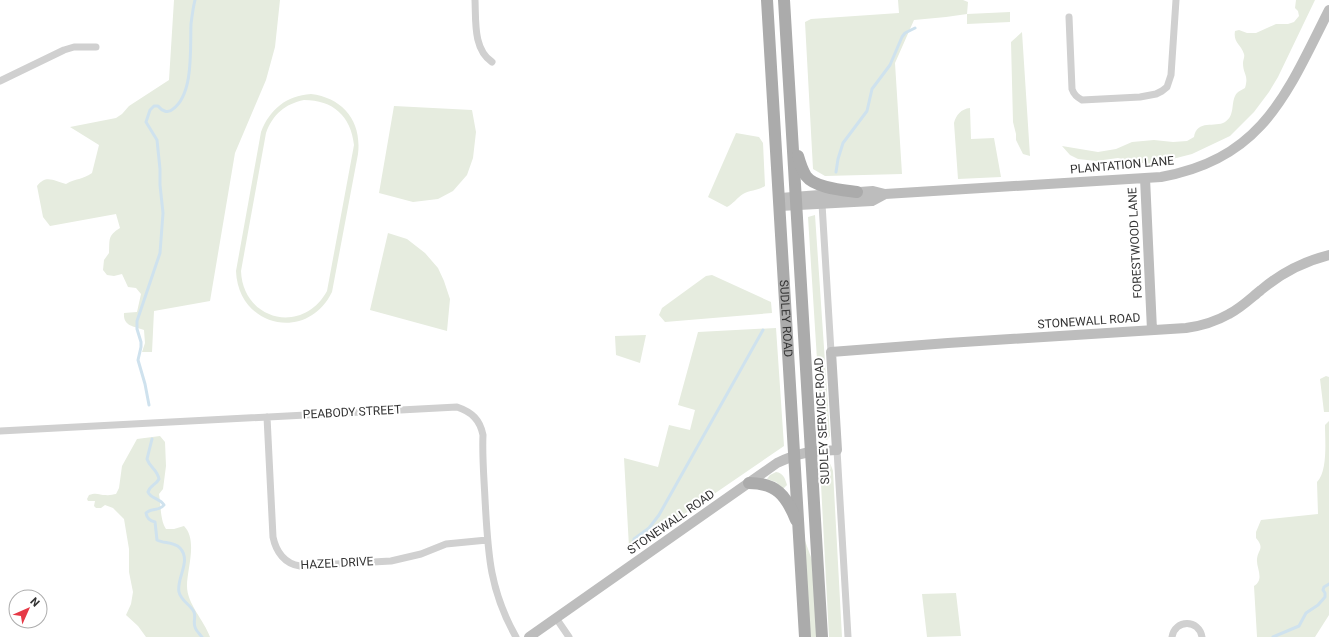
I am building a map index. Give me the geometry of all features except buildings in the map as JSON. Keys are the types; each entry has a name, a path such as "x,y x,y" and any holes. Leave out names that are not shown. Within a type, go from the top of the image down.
{"main road":[{"name":"SUDLEY ROAD","path":"767,0 805,637"},
{"name":"SUDLEY ROAD","path":"784,0 822,637"},
{"path":"793,138 801,166 809,180 827,187 857,192"},
{"path":"749,483 766,485 778,491 783,496 794,514 799,530"}],"street":[{"path":"475,0 477,40 484,56 492,62"},
{"path":"1069,18 1072,89 1074,94 1082,100 1140,97 1156,94 1167,86 1171,75 1176,0"},
{"name":"PLANTATION LANE","path":"780,202 857,192 873,191 885,194 1145,178 1176,174 1196,168 1229,153 1249,138 1264,123 1284,97 1329,10"},
{"path":"0,81 64,50 74,47 96,47"},
{"name":"FORESTWOOD LANE","path":"1145,178 1152,330"},
{"name":"PLANTATION LANE","path":"797,201 822,204 872,201 885,194"},
{"name":"SUDLEY SERVICE ROAD","path":"822,204 848,637"},
{"name":"STONEWALL ROAD","path":"831,352 1201,326 1231,314 1262,289 1297,267 1329,255"},
{"name":"PEABODY STREET","path":"0,431 458,407 466,410 478,421 483,435 487,540 492,579 506,619 516,637"},
{"name":"HAZEL DRIVE","path":"267,417 273,537 280,555 292,564 300,566 392,561 446,544 487,540"},
{"name":"STONEWALL ROAD","path":"529,637 777,463 795,455 812,451 837,450"},
{"path":"556,618 569,637"},
{"path":"1172,637 1176,627 1187,622 1198,628 1202,637"}],"shaded area":[{"path":"174,0 280,0 275,47 266,80 235,153 210,301 154,311 152,352 142,352 145,343 144,330 130,325 125,321 124,317 124,313 137,312 141,294 136,288 128,287 122,274 114,276 107,275 103,270 104,260 109,253 109,241 111,236 120,228 116,214 50,226 43,217 37,186 40,182 47,179 66,184 92,173 99,145 70,127 116,118 129,106 169,80"},
{"path":"898,0 963,0 968,2 967,14 914,20 895,63 902,174 825,176 813,169 805,22 811,19 899,13"},
{"path":"1296,0 1315,0 1278,77 1269,92 1254,112 1230,136 1192,154 1153,164 1133,162 1118,158 1096,161 1078,159 1070,155 1062,146 1098,152 1116,149 1132,142 1154,140 1173,142 1187,141 1194,137 1196,131 1202,126 1221,124 1225,122 1231,116 1235,96 1238,92 1245,88 1246,83 1243,67 1244,55 1236,41 1235,31 1239,30 1247,33 1256,33 1276,24 1288,24 1294,22 1299,16 1298,11 1295,8"},
{"path":"1010,12 1010,22 967,24 967,14"},
{"path":"1022,32 1030,156 1023,154 1016,140 1013,122 1011,42"},
{"path":"311,94 322,96 332,100 348,113 357,131 358,154 332,292 321,308 307,318 291,323 275,322 261,316 248,305 240,290 236,271 261,132 274,110 287,101 302,95","holes":["304,100 324,103 332,107 345,118 349,126 354,145 327,291 316,305 304,313 290,317 276,316 263,311 252,301 244,288 241,271 266,133 269,126 276,115 285,107"]},
{"path":"394,106 472,110 476,132 473,158 467,175 453,191 438,199 413,202 379,193"},
{"path":"970,108 971,139 994,138 1001,177 958,179 954,123 959,113"},
{"path":"736,133 759,137 763,143 765,186 743,194 727,207 708,197"},
{"path":"815,215 830,436 827,440 822,439 808,217"},
{"path":"388,233 407,239 425,253 438,268 450,299 447,331 370,310"},
{"path":"712,275 771,302 772,313 665,322 659,315 662,308 706,276"},
{"path":"776,328 784,446 638,546 629,547 624,458 658,467 669,425 690,430 695,410 678,405 698,332"},
{"path":"646,335 640,363 616,355 615,336"},
{"path":"1326,376 1329,377 1329,412 1324,412 1320,379"},
{"path":"1329,421 1329,615 1315,637 1257,637 1254,586 1260,577 1257,559 1261,547 1256,538 1256,532 1261,520 1318,514 1317,482 1323,471 1325,425"},
{"path":"160,436 165,442 166,466 163,489 159,494 163,521 166,529 174,529 184,526 188,532 191,555 187,579 188,593 193,606 210,637 146,637 138,626 126,615 131,604 133,592 129,572 129,549 124,519 113,508 105,505 101,508 96,508 94,506 95,501 88,501 87,499 89,495 94,494 116,494 119,488 122,466 137,439"},
{"path":"824,461 831,465 833,471 842,637 829,637 820,465"},
{"path":"776,472 782,475 785,480 787,485 783,489 776,482 767,479 770,475"},
{"path":"804,538 812,560 817,637 810,637"},
{"path":"956,593 961,636 927,637 922,594"}],"waterway":[{"path":"149,405 138,360 141,342 137,329 137,321 160,253 163,213 157,140 146,122 150,110 154,106 158,106 165,111 171,111 180,102 185,93 190,70 191,24 195,0"},
{"path":"836,172 843,143 867,111 872,89 890,65 902,37 905,33 915,28"},
{"path":"633,549 634,539 649,528 659,515 763,330"},
{"path":"152,439 147,459 157,473 159,479 148,492 151,496 164,505 160,508 148,511 146,515 149,519 155,522 157,540 174,544 180,548 183,553 184,564 179,592 194,612 195,627 202,637"},
{"path":"1273,637 1299,626 1306,613 1318,605 1325,597 1323,590 1324,587 1329,584"}]}
